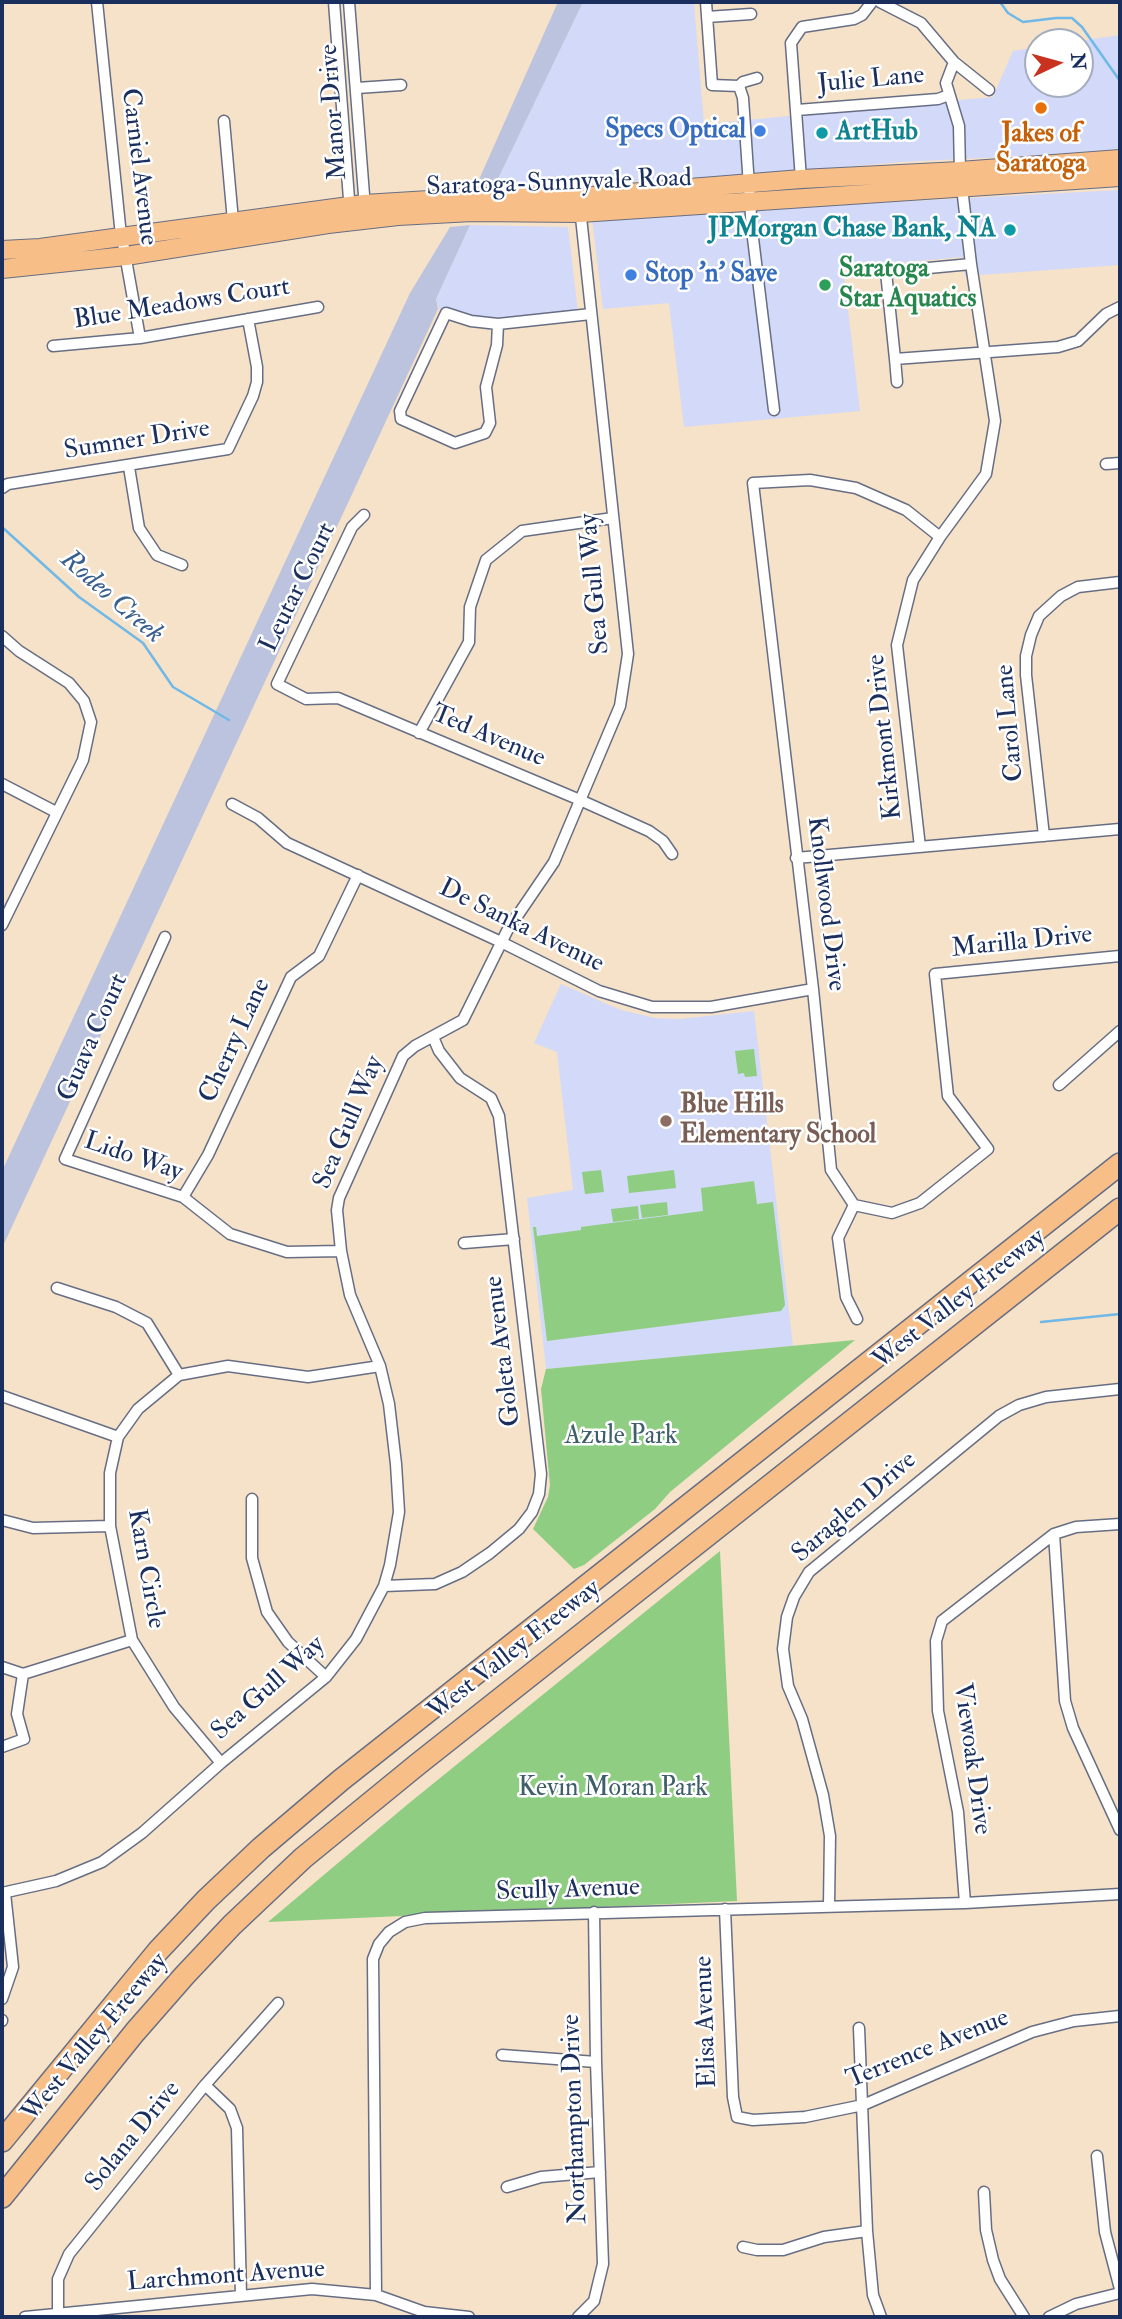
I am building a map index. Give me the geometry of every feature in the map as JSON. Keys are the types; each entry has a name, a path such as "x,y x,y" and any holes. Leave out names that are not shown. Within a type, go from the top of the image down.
{"highway":[{"name":"West Valley Freeway","path":"2,2141 158,1951 261,1848 341,1780 1120,1164"},
{"name":"West Valley Freeway","path":"2,2197 135,2032 184,1976 232,1925 311,1851 1120,1209"}],"main road":[{"name":"Saratoga-Sunnyvale Road","path":"2,250 233,221 358,212 472,212 961,179 1120,159"},
{"name":"Saratoga-Sunnyvale Road","path":"751,193 801,179 1120,177"},
{"name":"Saratoga-Sunnyvale Road","path":"2,269 126,256 358,212"}],"street":[{"name":"Carniel Avenue","path":"97,2 122,237 140,338"},
{"path":"334,2 344,117 358,212"},
{"name":"Manor Drive","path":"349,2 357,88 358,212"},
{"path":"706,2 712,85 739,86 757,78"},
{"name":"Julie Lane","path":"801,179 791,43 802,27 854,19 862,15 872,2"},
{"path":"880,2 920,23 954,62 989,90"},
{"path":"707,17 751,14"},
{"path":"337,36 352,34"},
{"path":"949,95 946,83 954,62"},
{"path":"357,88 401,85"},
{"path":"739,86 743,98 752,230 774,410"},
{"name":"Julie Lane","path":"797,110 938,99 949,95"},
{"name":"Kirkmont Drive","path":"920,847 897,645 913,580 940,537 986,474 995,421 971,264 961,179 959,126 949,95"},
{"path":"344,117 358,116"},
{"path":"224,121 233,221"},
{"name":"Sea Gull Way","path":"4,1893 56,1881 102,1861 142,1833 221,1763 326,1677 356,1639 384,1586 398,1512 389,1404 380,1366 350,1295 341,1251 337,1210 346,1179 403,1056 415,1046 463,1020 501,942 554,862 621,706 628,654 580,205"},
{"path":"897,382 886,272 971,264"},
{"name":"Blue Meadows Court","path":"53,346 140,338 318,307"},
{"path":"895,359 1058,347 1077,341 1106,314 1120,307"},
{"path":"498,324 497,345 486,387 490,423 485,433 455,443 401,419 400,411 446,313 471,321 498,324 591,314"},
{"name":"Sumner Drive","path":"5,486 228,449 257,382 257,367 248,319"},
{"path":"1106,464 1120,463"},
{"path":"129,467 139,527 157,555 182,565"},
{"path":"2,473 5,486"},
{"name":"Knollwood Drive","path":"854,1205 831,1170 813,989 753,483 810,480 856,488 906,510 940,537"},
{"name":"Leutar Court","path":"277,684 352,527 364,515"},
{"path":"419,733 469,642 470,607 486,560 522,531 613,518"},
{"name":"Carol Lane","path":"1044,836 1026,675 1026,656 1031,635 1039,616 1060,596 1078,587 1120,582"},
{"path":"2,636 69,683 84,701 91,722 83,760 3,920"},
{"name":"Ted Avenue","path":"277,684 306,699 338,698 580,800 649,831 663,841 672,854"},
{"path":"2,784 56,812"},
{"name":"De Sanka Avenue","path":"232,804 258,818 287,843 501,942 599,991 652,1007 711,1007 813,989"},
{"path":"796,859 1120,829"},
{"name":"Cherry Lane","path":"183,1197 208,1155 290,977 319,956 358,875"},
{"name":"Guava Court","path":"65,1158 165,937"},
{"name":"Marilla Drive","path":"854,1205 892,1213 920,1203 988,1149 948,1096 935,974 1120,956"},
{"path":"1059,1085 1120,1031"},
{"name":"Goleta Avenue","path":"384,1586 435,1584 462,1572 519,1529 532,1512 539,1494 540,1459 499,1116 491,1098 460,1078 439,1051 433,1037"},
{"name":"Lido Way","path":"65,1158 183,1197 230,1234 287,1252 341,1251"},
{"path":"854,1205 838,1238 846,1297 857,1319"},
{"path":"464,1243 514,1239"},
{"path":"57,1287 116,1307 147,1323 179,1375 228,1367 308,1377 380,1366"},
{"name":"Karn Circle","path":"179,1375 138,1409 118,1437 110,1474 110,1526 132,1640 174,1707 221,1763"},
{"name":"Saraglen Drive","path":"829,1905 830,1836 823,1795 802,1719 789,1686 783,1649 787,1617 794,1597 808,1572 999,1416 1019,1405 1046,1397 1120,1390"},
{"path":"2,1396 118,1437"},
{"path":"252,1499 252,1558 267,1612 288,1642 326,1677"},
{"path":"2,1520 33,1528 110,1526"},
{"name":"Viewoak Drive","path":"965,1903 958,1812 938,1711 936,1641 942,1621 1054,1534 1076,1527 1120,1524"},
{"path":"1054,1534 1065,1701 1073,1728 1120,1830"},
{"path":"2,1667 23,1674 132,1640"},
{"path":"2,1747 24,1739 17,1714 23,1674"},
{"path":"2,1999 13,1967 4,1893"},
{"name":"Scully Avenue","path":"376,2295 373,1959 379,1944 389,1932 405,1922 425,1918 965,1903 1120,1895"},
{"name":"Elisa Avenue","path":"725,1909 733,2097 737,2117 753,2120"},
{"name":"Northampton Drive","path":"578,2317 594,2301 603,2264 594,1912"},
{"name":"Solana Drive","path":"58,2314 58,2279 69,2254 205,2085 278,2003"},
{"name":"Terrence Avenue","path":"753,2120 804,2117 863,2105 1032,2032 1073,2021 1120,2016"},
{"path":"859,2028 867,2231 873,2295 881,2317"},
{"path":"502,2056 596,2062"},
{"path":"205,2085 230,2109 237,2128 241,2297"},
{"path":"1049,2317 1076,2304 1120,2291 1105,2232 1097,2155"},
{"path":"507,2187 541,2177 600,2172"},
{"path":"984,2192 986,2230 993,2260 1000,2279 1024,2317"},
{"path":"743,2247 783,2250 824,2237 867,2231"},
{"name":"Larchmont Avenue","path":"25,2317 312,2289 376,2295 424,2312 469,2317"}],"shaded area":[{"path":"558,2 583,2 494,187 477,184"},
{"path":"583,2 694,2 704,124 993,97 1013,51 1024,49 1024,98 1094,98 1094,39 1120,35 1120,149 901,162 707,179 494,187"},
{"path":"1120,190 1120,265 965,276 962,257 843,268 860,411 684,427 669,303 603,309 592,218"},
{"path":"470,225 568,227 578,313 480,319 439,309 436,299"},
{"path":"470,225 436,299 438,309 2,1248 2,1171 410,293 450,227"},
{"name":"Blue Hills Elementary School","path":"561,984 621,1010 655,1018 679,1019 754,1011 793,1346 546,1369 527,1198 573,1190 557,1052 534,1043"}],"green space":[{"path":"754,1049 757,1076 745,1077 744,1073 738,1074 735,1051"},
{"path":"601,1170 604,1192 585,1194 582,1172"},
{"path":"674,1170 676,1188 629,1193 627,1176"},
{"path":"754,1181 757,1204 773,1202 785,1305 781,1311 547,1341 533,1227 536,1227 537,1236 581,1230 581,1227 703,1211 701,1188"},
{"path":"667,1202 668,1215 642,1218 640,1205"},
{"path":"638,1206 639,1219 613,1222 611,1209"},
{"name":"Azule Park","path":"855,1340 670,1492 655,1509 584,1565 574,1569 533,1529 548,1497 550,1485 541,1389 546,1369"},
{"name":"Kevin Moran Park","path":"720,1551 737,1901 268,1922 408,1804"}],"waterway":[{"path":"1000,2 1008,13 1023,22 1072,18 1082,27 1120,81"},
{"name":"Rodeo Creek","path":"2,527 79,597 143,643 173,687 229,720"},
{"name":"Rodeo Creek","path":"1041,1322 1120,1314"}],"place":[{"name":"Jakes of Saratoga","path":"1041,108"},
{"name":"Specs Optical","path":"760,131"},
{"name":"ArtHub","path":"822,133"},
{"name":"JPMorgan Chase Bank, NA","path":"1010,230"},
{"name":"Stop ’n’ Save","path":"631,275"},
{"name":"Saratoga Star Aquatics","path":"825,285"},
{"name":"Blue Hills Elementary School","path":"666,1121"}]}
